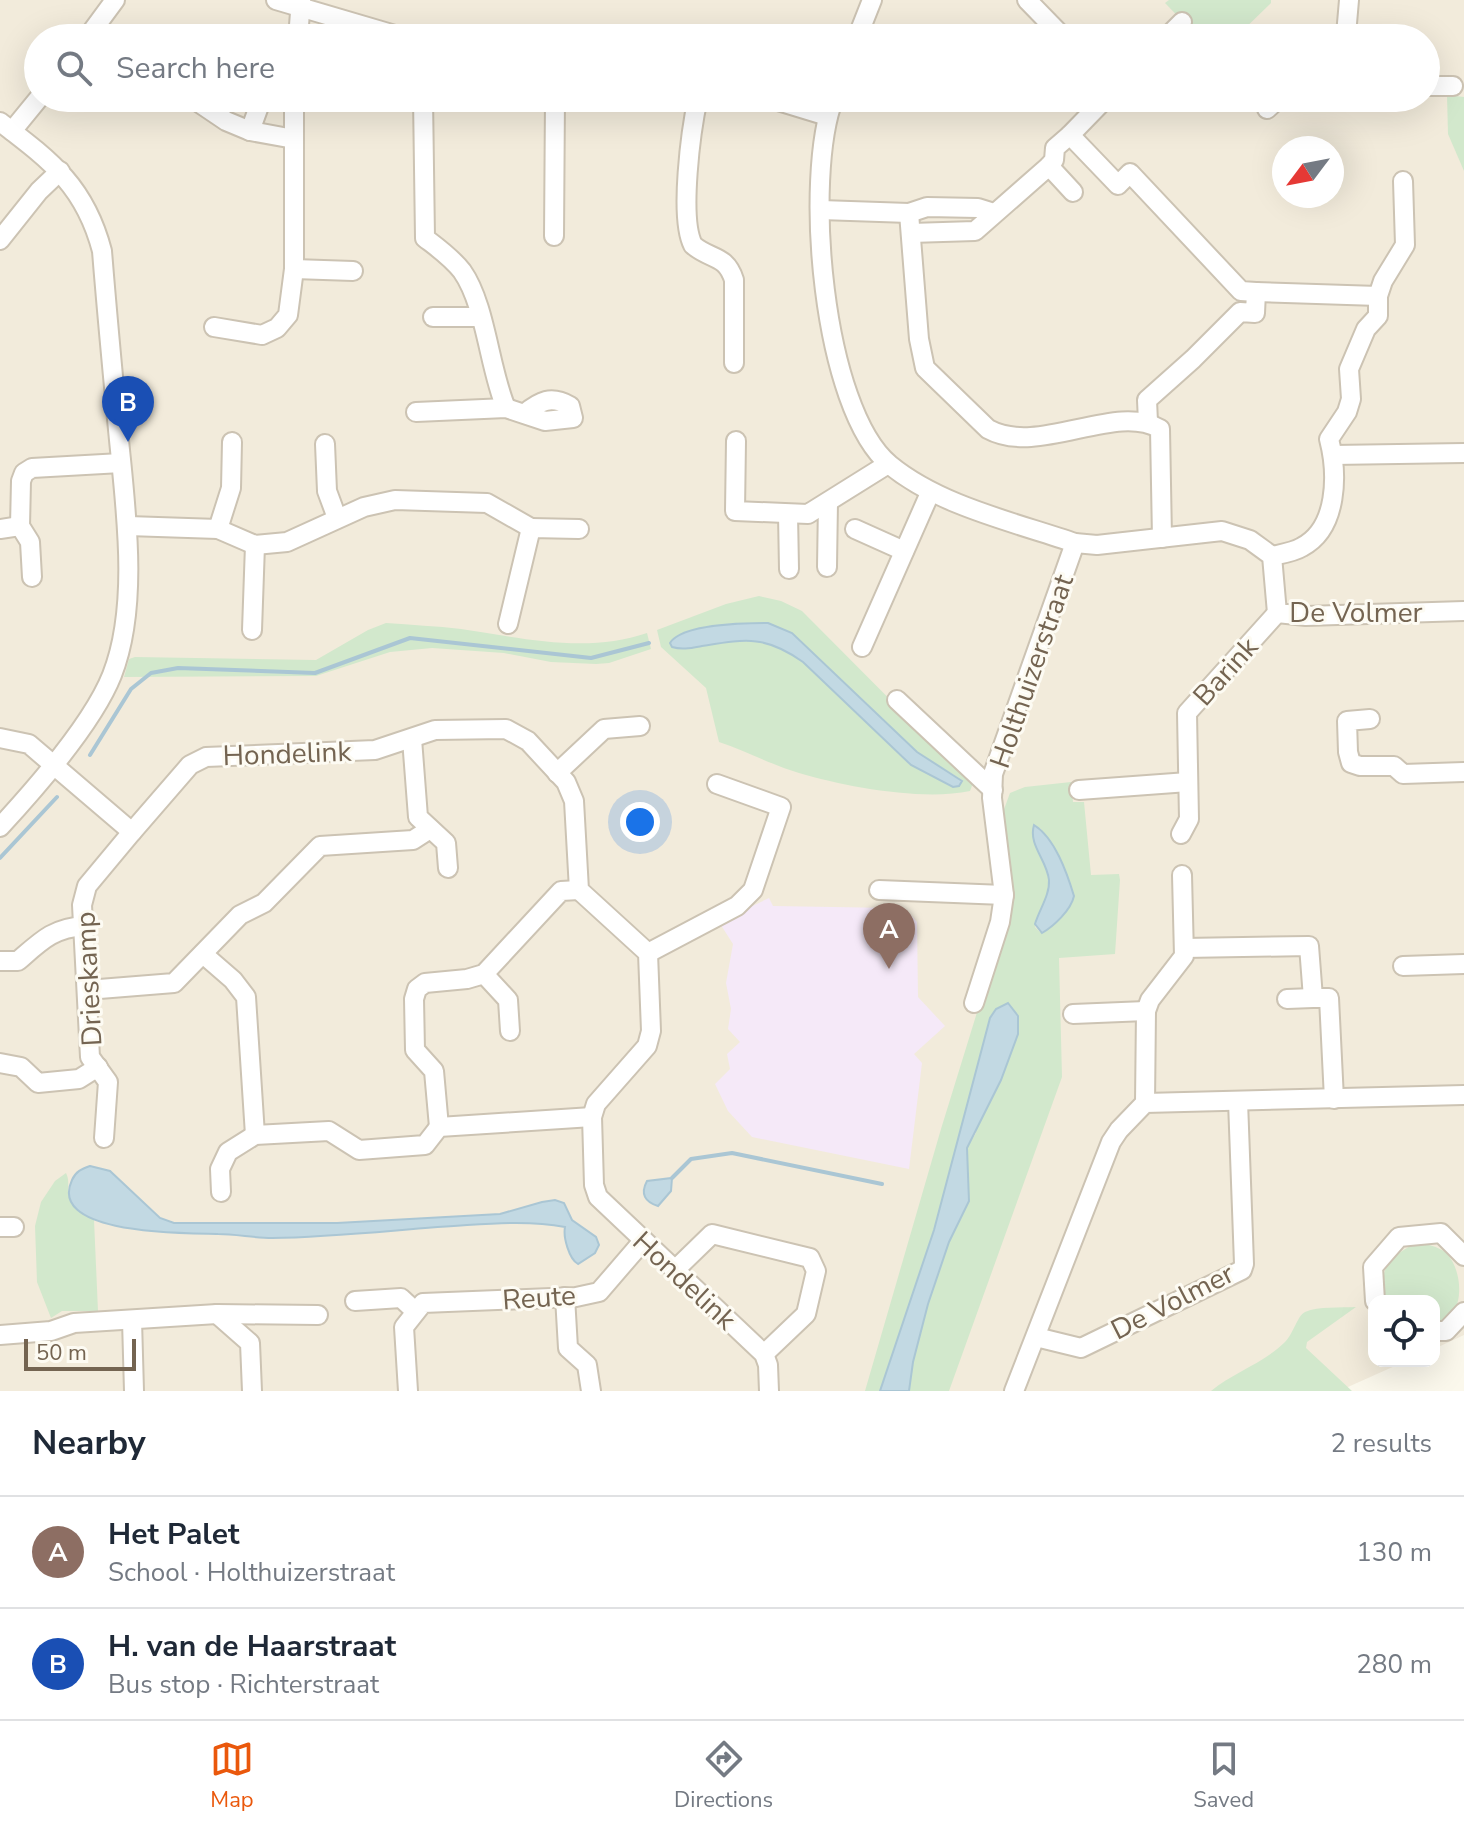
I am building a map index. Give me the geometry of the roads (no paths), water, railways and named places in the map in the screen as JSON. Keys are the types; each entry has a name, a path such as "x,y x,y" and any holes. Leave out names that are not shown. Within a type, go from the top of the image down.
{"street":[{"path":"100,24 115,0"},
{"path":"276,0 301,4 362,24"},
{"path":"863,24 872,0"},
{"path":"1027,0 1050,24"},
{"path":"1347,24 1349,0"},
{"path":"299,24 301,4"},
{"path":"1440,86 1453,86"},
{"path":"0,827 53,766 102,696 113,674 126,614 128,526 102,251 91,214 60,171 6,127 24,111"},
{"path":"213,112 250,131 294,139"},
{"path":"250,131 257,112"},
{"path":"214,327 262,335 277,328 288,315 294,269 294,112"},
{"path":"416,412 515,411 499,391 480,317 464,274 448,255 425,238 423,112"},
{"path":"554,236 555,112"},
{"path":"695,112 691,128 687,225 693,245 730,267 734,280 734,363"},
{"path":"814,112 827,116"},
{"path":"829,112 820,185 822,266 827,316 857,421 888,464 930,493 1075,543 1097,545 1222,531 1250,540 1272,556 1303,547 1327,525 1333,480 1333,455 1329,439 1347,412 1351,399 1349,369 1366,329 1378,316 1378,296 1383,281 1405,245 1403,181"},
{"path":"911,233 975,231 1049,166 1054,160 1055,148 1091,112"},
{"path":"1070,135 1118,185 1130,173 1241,291 1378,296"},
{"path":"1049,166 1073,192"},
{"path":"0,240 39,191 60,171"},
{"path":"821,210 909,213 927,207 978,208 994,213"},
{"path":"909,213 920,351 925,368 988,429 1000,435 1055,436 1094,425 1148,422 1160,429 1162,538"},
{"path":"294,269 353,271"},
{"path":"1148,422 1147,400 1240,312 1255,313 1256,292"},
{"path":"433,317 480,317"},
{"path":"736,441 735,511 808,514 888,464"},
{"path":"218,529 231,488 232,442"},
{"path":"325,444 327,491 337,518"},
{"path":"1333,455 1464,453"},
{"path":"32,577 30,542 20,526 24,473 32,468 121,463"},
{"path":"862,647 930,493"},
{"path":"128,526 218,529 255,545 287,542 364,507 395,500 487,503 531,528 579,529"},
{"path":"827,567 828,502"},
{"path":"788,514 789,569"},
{"path":"0,529 20,526"},
{"path":"508,624 531,528"},
{"path":"855,529 904,551"},
{"name":"Holthuizerstraat","path":"974,1003 1000,922 1004,895 993,774 1075,543"},
{"path":"252,630 255,545"},
{"name":"De Volmer","path":"1272,556 1277,613 1306,616 1464,611"},
{"name":"Barink","path":"1181,834 1189,819 1187,713 1277,613"},
{"path":"897,700 993,790"},
{"path":"1370,719 1347,721 1351,763 1394,766 1403,774 1464,772"},
{"path":"557,773 604,729 640,726"},
{"name":"Hondelink","path":"132,832 190,765 206,757 375,750 435,730 506,729 528,741 566,782 574,801 579,890"},
{"path":"0,738 29,744 132,832"},
{"path":"412,739 418,817 446,843 448,868"},
{"path":"1079,790 1188,782"},
{"path":"648,953 737,906 753,890 781,807 717,784"},
{"path":"87,990 174,983 240,915 264,903 320,846 413,840 430,829"},
{"name":"Drieskamp","path":"104,1138 108,1082 90,1057 82,905 87,886 132,832"},
{"path":"1014,1391 1111,1142 1145,1103 1146,1011 1150,1000 1184,956 1182,875"},
{"path":"221,1192 220,1169 228,1152 255,1135 329,1131 359,1150 425,1145 439,1127 434,1071 415,1050 414,999 417,989 425,983 484,974 561,891 579,890 648,953 651,1031 647,1046 596,1104 592,1117 439,1127"},
{"path":"879,890 1004,895"},
{"path":"0,961 18,961 53,933 64,928 84,926"},
{"path":"1184,948 1309,946 1313,998"},
{"path":"203,954 233,980 246,997 255,1135"},
{"path":"1403,966 1464,964"},
{"path":"484,974 508,1000 510,1031"},
{"path":"1287,999 1329,998 1334,1099"},
{"path":"1073,1014 1146,1011"},
{"path":"0,1063 21,1067 38,1083 79,1079 98,1067"},
{"path":"1145,1103 1464,1095"},
{"name":"De Volmer","path":"1036,1337 1081,1348 1242,1270 1238,1101"},
{"name":"Hondelink","path":"592,1117 594,1185 598,1197 764,1354"},
{"path":"1375,1295 1373,1267 1399,1237 1441,1233 1464,1256"},
{"path":"675,1270 712,1234 810,1258 816,1271 806,1314 764,1354 768,1365 769,1391"},
{"name":"Reute","path":"415,1311 423,1303 565,1297 599,1292 643,1241"},
{"path":"565,1297 568,1348 587,1365 591,1391"},
{"path":"355,1301 401,1298 415,1311 404,1327 408,1391"},
{"path":"1440,1331 1446,1331 1464,1312"},
{"path":"0,1335 51,1331 74,1323 217,1314 318,1315"},
{"path":"217,1314 250,1343 252,1391"},
{"path":"132,1320 134,1391"}],"water":[{"path":"768,623 792,633 917,752 962,781 959,786 953,787 911,765 790,653 755,641 690,648 672,647 670,643 700,628"},
{"path":"1034,825 1054,847 1074,896 1061,917 1042,933 1035,924 1049,880 1034,839"},
{"path":"1008,1003 1018,1016 1018,1034 1001,1080 967,1148 969,1201 949,1242 928,1304 909,1391 880,1391 934,1230 990,1018 996,1009"},
{"path":"90,1166 110,1171 160,1218 174,1223 337,1223 500,1214 555,1200 564,1203 572,1220 596,1237 599,1245 595,1253 578,1264 567,1247 565,1227 541,1224 479,1224 272,1238 125,1228 80,1212 70,1198 72,1180"},
{"path":"672,1178 671,1191 658,1206 647,1200 644,1190 647,1181"}],"waterway":[{"path":"90,755 131,689 151,673 178,668 315,673 410,638 591,658 649,643"},
{"path":"0,858 57,797"},
{"path":"672,1178 691,1159 732,1153 882,1184"}],"place":[{"name":"H. van de Haarstraat","path":"128,442"},
{"name":"Het Palet","path":"889,969"}]}
